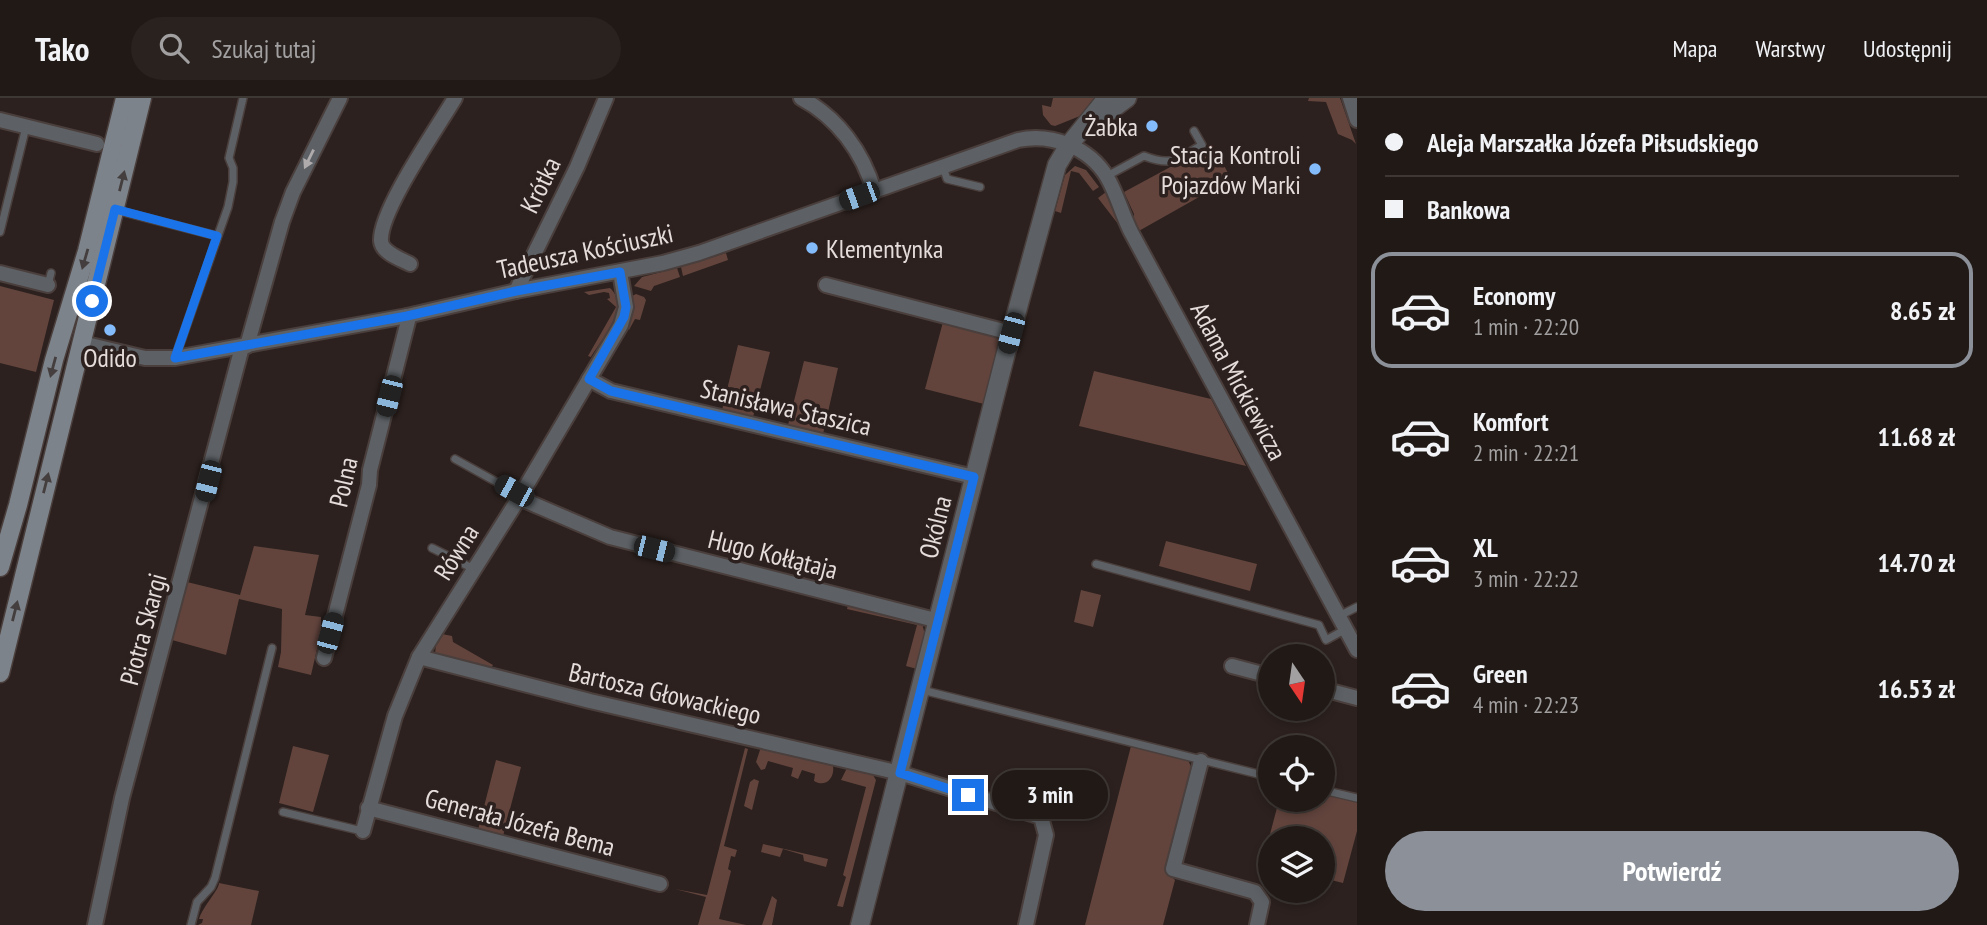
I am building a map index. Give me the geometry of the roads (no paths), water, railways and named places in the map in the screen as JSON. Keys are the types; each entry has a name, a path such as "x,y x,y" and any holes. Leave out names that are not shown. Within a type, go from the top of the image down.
{"main road":[{"path":"0,567 2,541 87,251 125,98"},
{"path":"0,673 142,98"}],"street":[{"name":"Piotra Skargi","path":"95,925 122,798 245,346 293,192 340,98"},
{"path":"410,264 383,248 383,232 402,185 455,98"},
{"name":"Krótka","path":"516,291 577,167 606,98"},
{"path":"801,98 819,108 844,133 870,176 874,191"},
{"path":"1075,138 1107,98"},
{"path":"1075,138 1127,98"},
{"path":"1350,98 1357,120"},
{"path":"0,120 97,144"},
{"name":"Tadeusza Kościuszki","path":"82,343 145,358 175,358 407,316 699,253 1028,138 1075,138"},
{"name":"Adama Mickiewicza","path":"1075,138 1107,176 1131,232 1357,650"},
{"name":"Okólna","path":"860,925 1011,333 1058,165 1075,138"},
{"name":"Równa","path":"363,831 395,716 419,657 520,496 624,317 626,307 620,272"},
{"path":"0,273 49,279"},
{"path":"826,285 1011,333"},
{"name":"Polna","path":"324,658 369,485 370,470 408,321 407,316"},
{"name":"Stanisława Staszica","path":"589,379 611,391 974,477"},
{"name":"Hugo Kołłątaja","path":"520,496 610,537 939,621"},
{"path":"2,541 30,550"},
{"name":"Bartosza Głowackiego","path":"419,657 590,701 900,773 1041,817 1046,835 1026,925"},
{"path":"1233,666 1258,673"},
{"path":"1335,692 1357,698"},
{"path":"1201,761 1173,869 1251,889 1262,902 1257,925"},
{"name":"Generała Józefa Bema","path":"368,808 660,884"}],"lane":[{"path":"175,358 228,207 233,182 233,168 229,158 243,98"},
{"path":"0,232 27,126"},
{"path":"1107,176 1144,156 1161,163 1169,163 1202,145 1194,131"},
{"path":"943,167 947,179 980,187"},
{"path":"115,209 217,236"},
{"path":"455,459 520,496"},
{"path":"432,548 474,569"},
{"path":"1096,564 1319,625 1326,640 1357,607"},
{"path":"191,925 197,902 211,887 215,878 272,648"},
{"path":"921,690 1258,774"},
{"path":"1335,793 1357,798"},
{"path":"283,812 363,831"}],"place":[{"name":"Żabka","path":"1152,126"},
{"name":"Stacja Kontroli Pojazdów Marki","path":"1315,169"},
{"name":"Klementynka","path":"812,248"},
{"name":"Odido","path":"110,330"}]}
